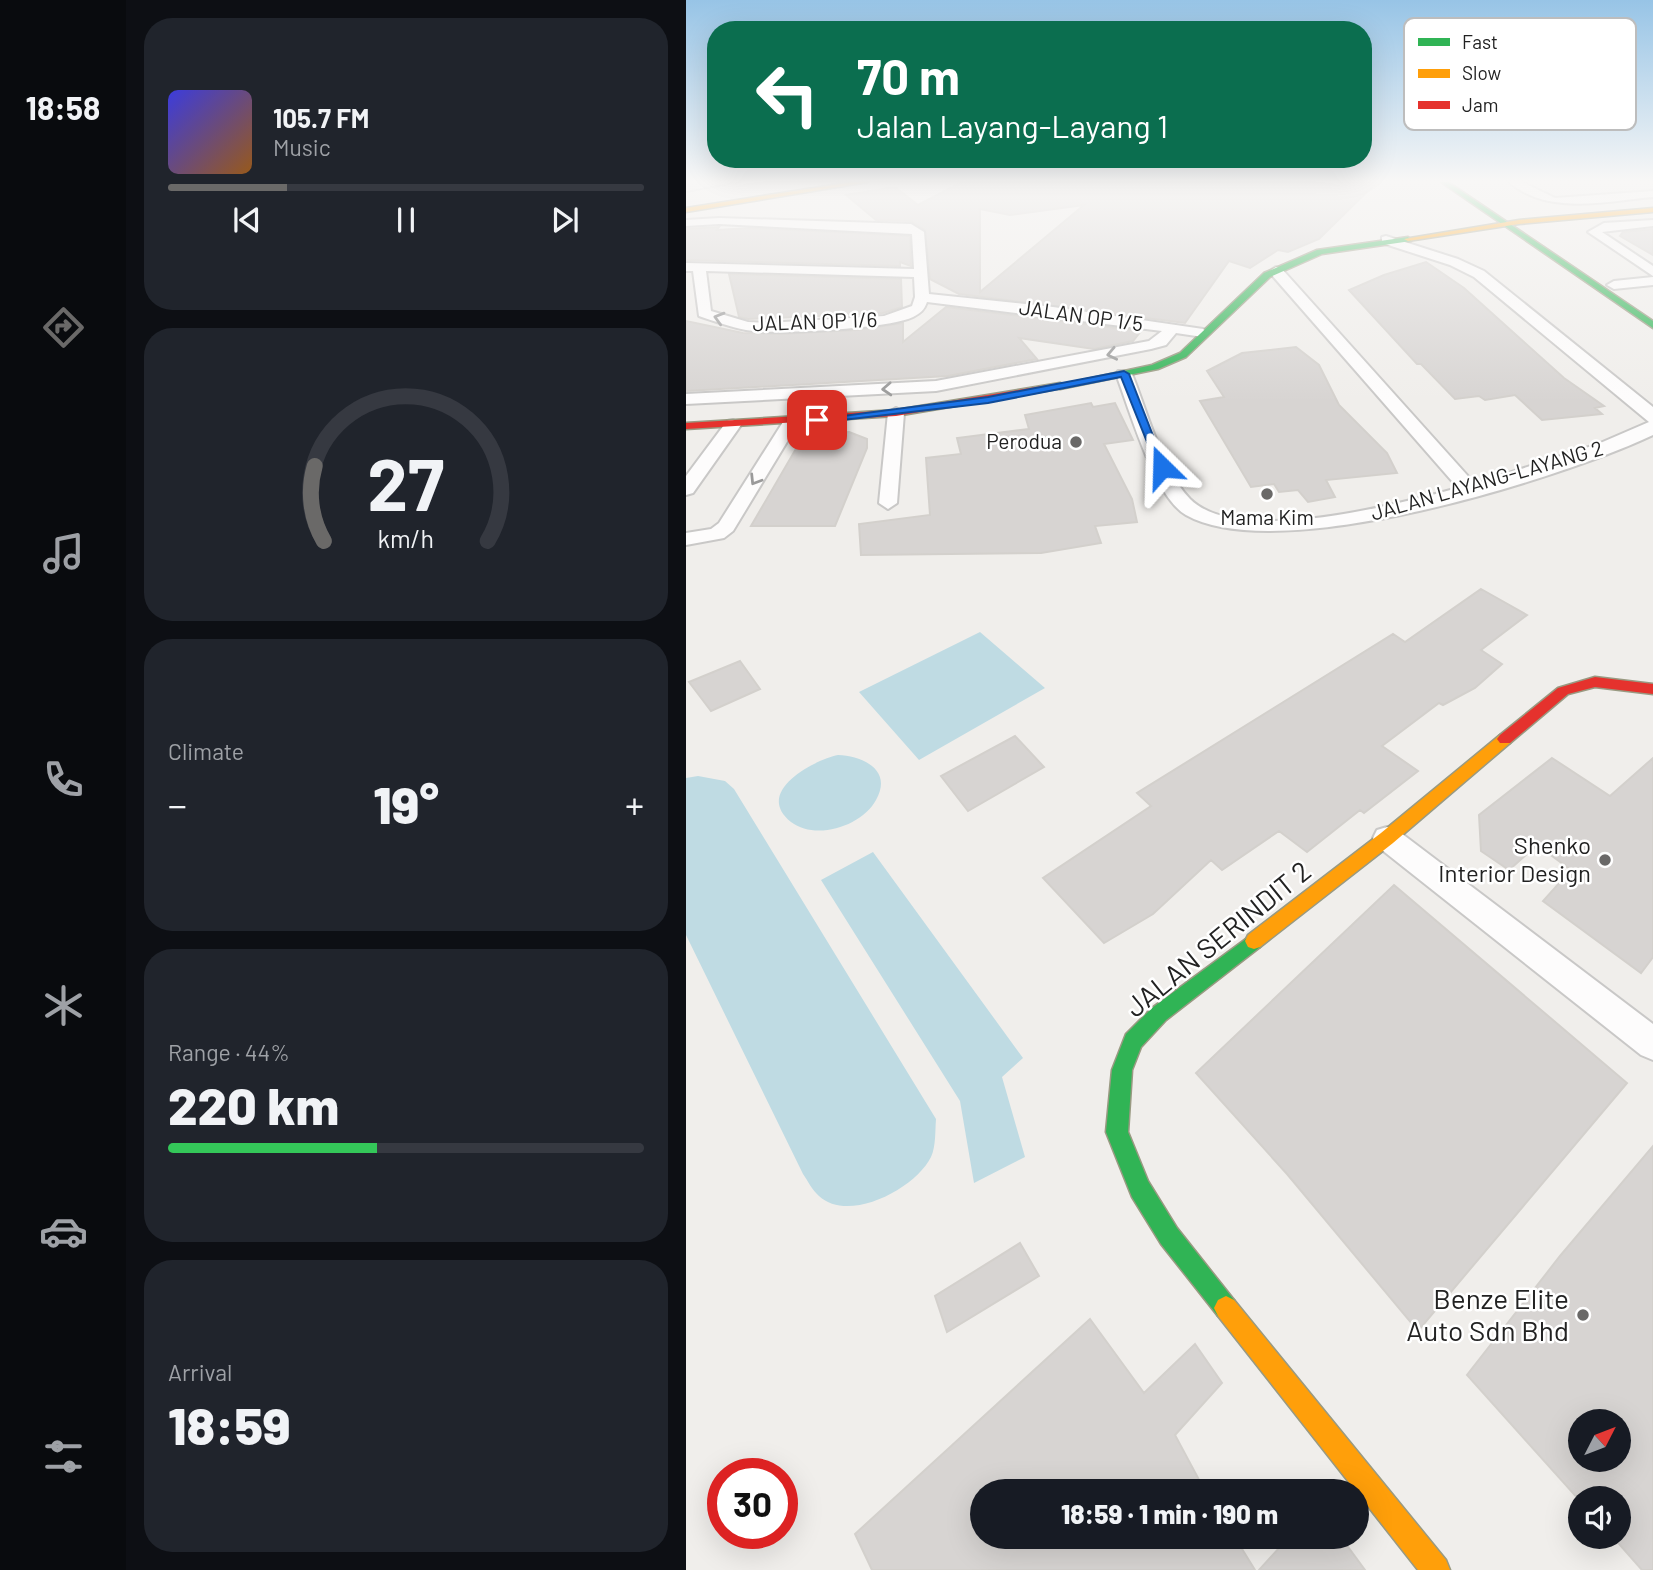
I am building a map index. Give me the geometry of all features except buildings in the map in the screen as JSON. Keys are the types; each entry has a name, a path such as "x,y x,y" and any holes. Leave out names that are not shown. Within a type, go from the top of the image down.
{"main road":[{"path":"686,426 791,422 896,413 988,400 1124,374 1170,362 1182,355 1253,286 1276,271 1314,255"},
{"path":"1547,255 1568,266"},
{"path":"1554,255 1653,325"},
{"path":"1569,255 1653,312"},
{"name":"JALAN SERINDIT 2","path":"1436,1570 1169,1236 1140,1189 1117,1132 1122,1070 1133,1041 1159,1014 1387,838 1563,691 1595,682 1653,689"}],"street":[{"path":"919,255 922,297"},
{"path":"1433,255 1479,274 1648,411 1653,418"},
{"path":"1626,255 1653,272"},
{"path":"692,266 919,273"},
{"name":"JALAN OP 1/6","path":"692,266 704,313 757,327 897,318 918,308 922,297"},
{"path":"1276,271 1471,491"},
{"path":"1614,285 1653,281"},
{"name":"JALAN OP 1/5","path":"922,297 1203,333"},
{"path":"686,399 936,386 1007,375 1151,345 1161,342 1172,329"},
{"path":"1124,374 1172,490 1194,512"},
{"path":"888,503 896,413"},
{"path":"686,538 717,534 726,527 791,422"},
{"path":"686,489 733,425"},
{"name":"JALAN LAYANG-LAYANG 2","path":"1194,512 1230,525 1332,523 1471,491 1567,462 1646,432 1653,426"},
{"path":"1387,838 1653,1044"}],"water":[{"path":"980,632 1045,688 919,760 859,692"},
{"path":"838,755 857,758 873,767 881,780 876,800 860,817 838,828 813,830 801,828 791,822 781,811 779,800 783,789 803,770"},
{"path":"698,776 725,781 734,789 936,1119 933,1153 923,1169 881,1199 847,1206 832,1204 812,1188 686,935 686,778"},
{"path":"873,852 1023,1058 1002,1077 1025,1157 974,1183 960,1101 821,880"}],"traffic: fast":[{"path":"1060,386 1155,367 1183,355 1267,275 1312,255"},
{"path":"1551,255 1653,325"},
{"path":"1226,1308 1169,1236 1140,1189 1117,1132 1122,1070 1133,1041 1159,1014 1254,941"}],"traffic: slow":[{"path":"1254,941 1387,838 1505,739"},
{"path":"1226,1308 1436,1570"}],"traffic: jam":[{"path":"686,426 896,413 1060,386"},
{"path":"1505,739 1563,691 1595,682 1653,689"}],"place":[{"name":"Perodua","path":"1076,442"},
{"name":"Mama Kim","path":"1267,494"},
{"name":"Shenko Interior Design","path":"1605,860"},
{"name":"Benze Elite Auto Sdn Bhd","path":"1583,1315"}],"route":[{"path":"817,420 896,413 988,400 1124,374 1162,467"}]}
